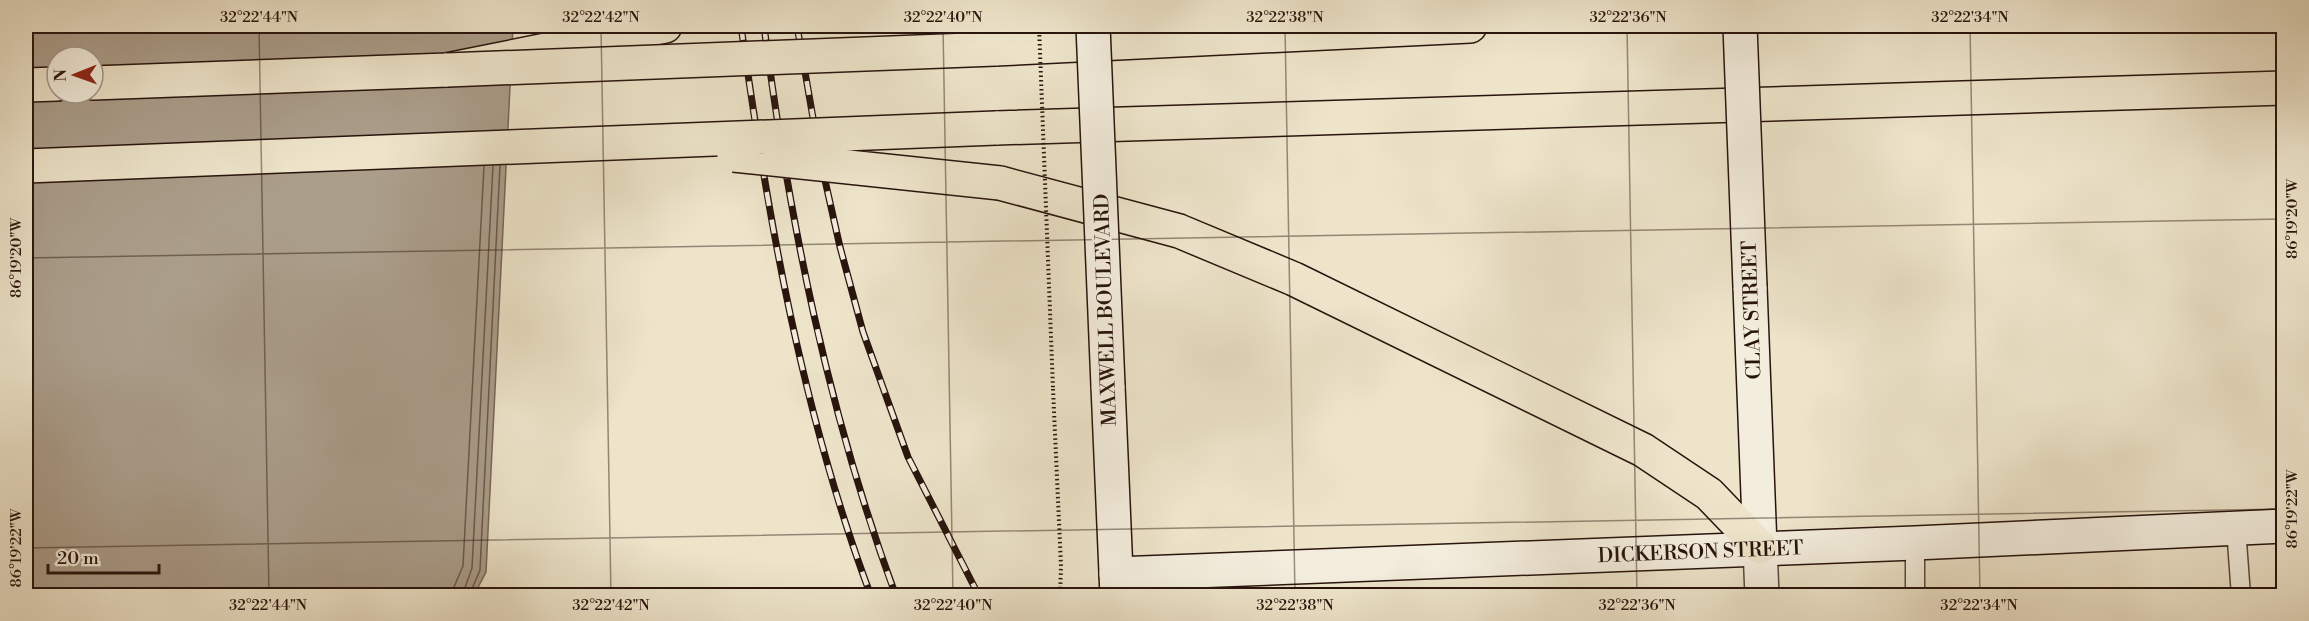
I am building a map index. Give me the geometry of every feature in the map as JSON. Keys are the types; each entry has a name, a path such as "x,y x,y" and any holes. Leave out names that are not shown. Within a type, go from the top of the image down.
{"highway":[{"path":"447,70 664,26"},
{"path":"105,83 995,49 1470,26"},
{"path":"26,85 45,84"},
{"path":"26,166 996,128 2283,88"},
{"path":"616,143 1000,183 1179,231 1294,279 1643,450 1709,494 1760,548"}],"main road":[{"name":"MAXWELL BOULEVARD","path":"1093,26 1117,585"},
{"name":"CLAY STREET","path":"1740,26 1762,596"},
{"name":"DICKERSON STREET","path":"1117,585 1760,548 2283,526"}],"lane":[{"path":"2236,528 2241,596"},
{"path":"1915,543 1915,596"}],"path":[{"path":"1039,26 1061,566 1060,596"}],"water":[{"path":"26,26 513,26 486,572 474,595 26,595"}],"railway":[{"path":"741,26 763,170 790,314 825,457 871,596"},
{"path":"764,26 786,171 814,315 850,457 896,596"},
{"path":"797,26 820,158 840,247 863,332 908,457 979,596"}]}
